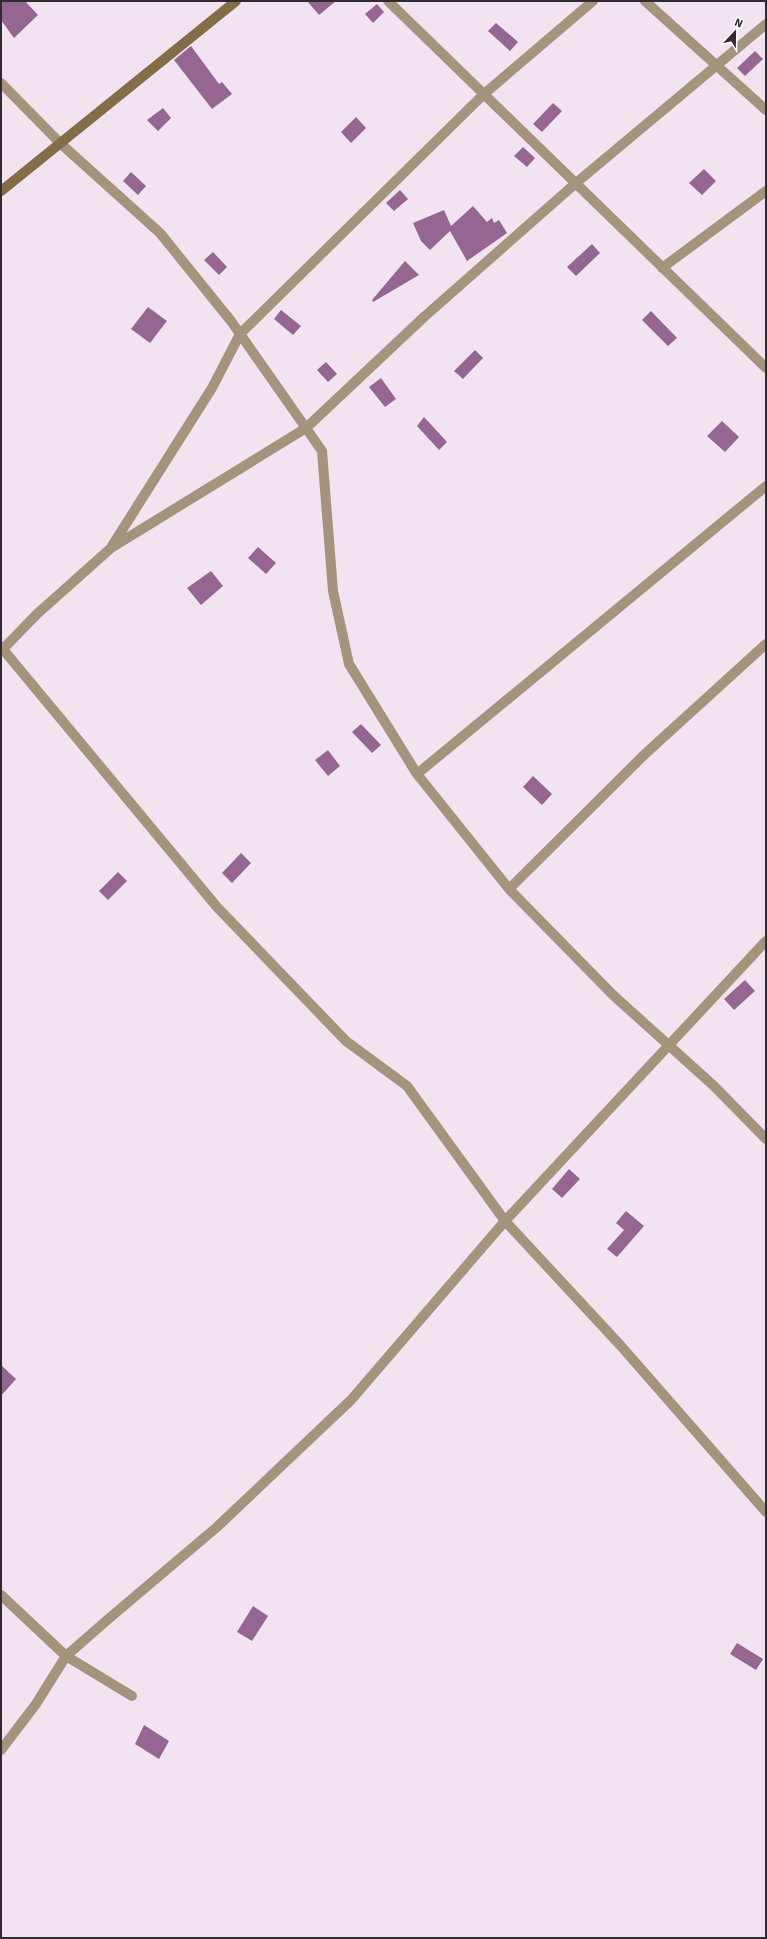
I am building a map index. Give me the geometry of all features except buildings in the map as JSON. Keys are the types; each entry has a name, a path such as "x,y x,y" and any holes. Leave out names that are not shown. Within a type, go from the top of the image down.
{"street":[{"path":"1,191 236,1"},
{"path":"388,1 766,368"},
{"path":"111,548 212,388 240,334 484,94 593,1"},
{"path":"645,1 766,110"},
{"path":"766,24 576,183 424,317 306,428 111,548 37,614 2,648 217,907 346,1041 407,1086 505,1221 621,1346 766,1512"},
{"path":"1,83 60,143 160,233 240,334 322,451 333,591 349,664 417,774 509,889 613,995 714,1086 766,1139"},
{"path":"662,268 766,191"},
{"path":"417,774 766,486"},
{"path":"509,889 646,754 766,644"},
{"path":"1,1750 36,1704 66,1656 217,1527 351,1400 505,1221 766,941"},
{"path":"1,1595 66,1656 132,1696"}]}
